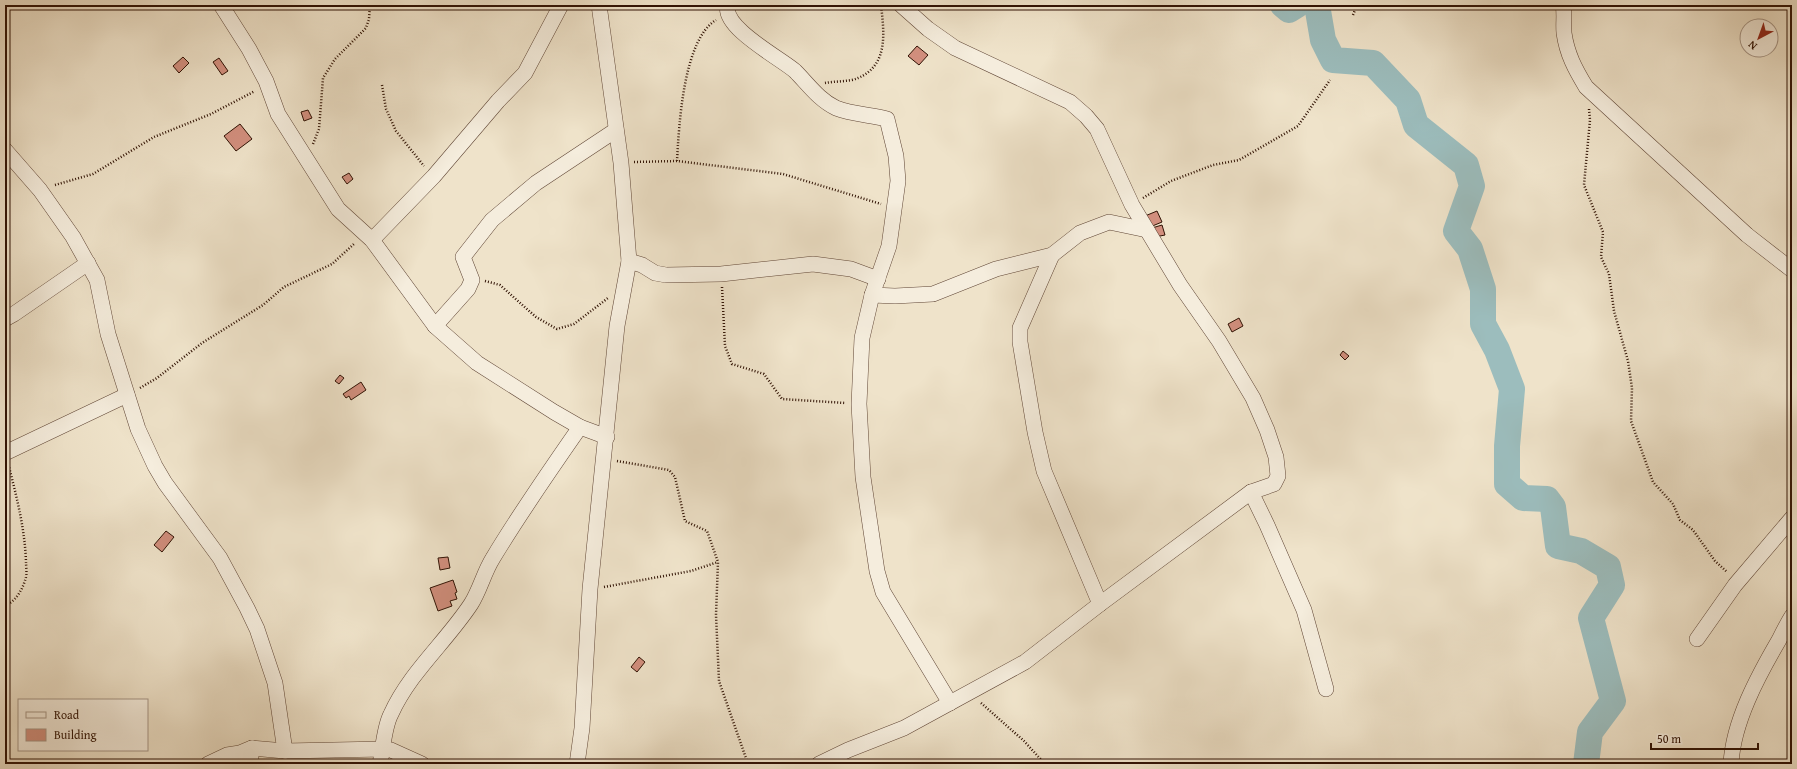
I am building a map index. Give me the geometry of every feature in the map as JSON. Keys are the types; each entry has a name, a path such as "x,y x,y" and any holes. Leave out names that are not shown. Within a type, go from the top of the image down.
{"street":[{"path":"221,5 249,49 266,82 278,114 338,208 368,237 435,326 478,363 580,427 607,437"},
{"path":"368,237 434,176 498,101 525,73 561,5"},
{"path":"577,764 582,728 590,589 607,437 617,326 629,261 621,163 599,5"},
{"path":"819,764 848,750 904,728 1025,662 1100,604 1251,492 1274,484 1278,476 1276,457 1267,430 1253,398 1223,347 1180,285 1132,205 1097,129 1086,116 1070,102 955,48 928,29 901,5"},
{"path":"1563,5 1564,33 1572,64 1586,87 1747,235 1792,270"},
{"path":"728,11 742,32 794,71 825,101 837,108 887,119 896,156 898,181 889,246 872,295 862,338 859,404 863,477 877,571 884,592 950,703"},
{"path":"435,326 468,289 472,280 463,257 492,220 536,183 616,130"},
{"path":"5,150 40,190 73,237 97,280 108,334 138,429 165,483 220,558 257,629 275,683 285,751"},
{"path":"872,295 895,296 933,294 996,269 1052,255 1080,233 1109,222 1147,230"},
{"path":"1052,255 1020,328 1020,342 1035,432 1044,471 1100,604"},
{"path":"629,261 642,265 655,273 666,275 721,274 813,264 851,269 878,279"},
{"path":"5,319 88,263"},
{"path":"6,452 127,395"},
{"path":"380,764 390,715 402,692 416,671 438,648 472,603 492,560 528,501 580,427"},
{"path":"1251,492 1304,610 1326,689"},
{"path":"1697,639 1735,586 1792,518"},
{"path":"1731,764 1734,742 1748,700 1764,666 1792,616"},
{"path":"250,764 252,748"},
{"path":"208,764 227,755 240,753 252,748 285,751 383,749 391,750 422,764"}],"path":[{"path":"307,161 319,129 323,78 335,59 366,28 369,20 370,5"},
{"path":"808,85 858,78 868,72 879,61 884,45 881,5"},
{"path":"1354,15 1357,5"},
{"path":"677,161 680,108 695,46 708,25 724,16 728,11"},
{"path":"1132,205 1171,181 1213,165 1239,160 1298,126 1330,80"},
{"path":"40,190 93,174 154,137 211,114 259,89 266,82"},
{"path":"382,85 386,109 396,131 421,163 434,176"},
{"path":"1586,87 1590,120 1584,185 1603,232 1601,257 1609,274 1614,311 1628,361 1632,388 1631,421 1653,482 1672,504 1680,520 1693,530 1715,561 1734,578 1735,586"},
{"path":"621,163 677,161 783,174 895,209"},
{"path":"127,395 157,378 202,343 263,305 284,287 332,264 368,237"},
{"path":"721,274 726,346 732,364 764,374 782,399 859,404"},
{"path":"472,280 488,281 500,285 536,317 557,330 574,324 624,286"},
{"path":"5,606 11,604 19,594 26,576 25,551 21,523 6,452"},
{"path":"604,460 669,470 676,477 685,521 707,531 718,562 716,615 720,681 748,764"},
{"path":"590,589 692,572 718,562"},
{"path":"969,692 1024,741 1045,764"}],"building":[{"path":"917,46 928,55 919,65 908,56"},
{"path":"183,57 189,63 179,73 173,66"},
{"path":"219,58 228,71 222,75 213,62"},
{"path":"308,110 312,118 304,121 301,112"},
{"path":"240,124 252,139 236,151 224,136"},
{"path":"349,173 353,179 347,184 342,177"},
{"path":"1157,211 1162,222 1150,227 1145,216"},
{"path":"1162,225 1165,235 1155,237 1152,228"},
{"path":"1239,318 1243,326 1232,332 1228,324"},
{"path":"1343,351 1349,356 1345,360 1340,355"},
{"path":"340,375 344,378 339,384 335,381"},
{"path":"361,382 366,390 351,400 349,396 346,398 343,394"},
{"path":"166,531 174,537 162,552 154,545"},
{"path":"448,557 450,568 440,570 438,558"},
{"path":"453,580 457,592 455,593 457,599 450,601 452,606 438,611 430,588"},
{"path":"639,657 645,662 637,672 631,667"}],"waterway":[{"path":"1283,5 1289,10 1297,5"},
{"path":"1317,5 1323,40 1333,60 1373,63 1408,100 1416,125 1466,165 1472,186 1456,231 1470,249 1483,289 1483,324 1497,350 1512,389 1507,446 1507,484 1523,498 1547,499 1553,507 1558,546 1581,551 1608,567 1612,585 1591,618 1613,701 1590,732 1586,764"}]}
